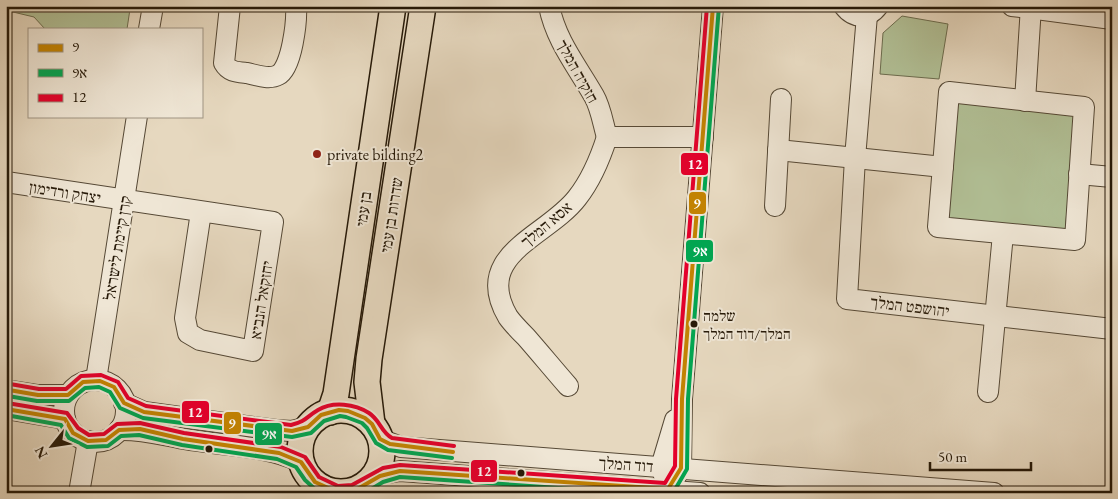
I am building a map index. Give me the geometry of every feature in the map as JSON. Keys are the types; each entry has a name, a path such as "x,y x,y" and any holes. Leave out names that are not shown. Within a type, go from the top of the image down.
{"main road":[{"name":"בן עמי","path":"330,412 336,394 393,6"},
{"name":"שדרות בן עמי","path":"376,431 367,389 369,359 423,6"},
{"path":"348,411 357,414 376,431 381,460 359,488 344,492 323,489 307,477 300,444 308,427 322,415 330,412 348,411"}],"street":[{"path":"149,28 153,6"},
{"path":"230,6 224,63 227,69 269,77 277,76 284,71 289,62 296,6"},
{"name":"חזקיה המלך","path":"549,6 552,23 568,56 595,97 607,137"},
{"path":"668,489 682,399 713,6"},
{"name":"יהושפט המלך","path":"844,6 854,15 873,11 855,158 847,299 1112,330"},
{"path":"1025,101 1024,7 1112,19"},
{"path":"949,92 1084,106 1075,240 938,227 943,167 949,92"},
{"path":"775,206 781,99"},
{"name":"קרן קיימת לישראל","path":"96,380 137,118"},
{"path":"607,137 703,137"},
{"name":"אסא המלך","path":"568,386 508,317 498,290 500,269 510,253 552,222 576,199 596,170 607,137"},
{"path":"778,150 943,167"},
{"path":"1080,174 1112,177"},
{"name":"יצחק ורדימון","path":"6,182 124,200"},
{"name":"יחזקאל הנביא","path":"124,200 273,222 253,351 200,340 188,333 186,318 201,212"},
{"path":"988,392 1003,234"},
{"path":"96,380 114,387 124,403 124,420 119,430 106,440 88,442 73,433 65,419 64,407 68,395 80,384 96,380"},
{"path":"6,390 38,395 68,395"},
{"path":"124,403 144,412 276,430 292,431 308,427"},
{"path":"6,409 65,419"},
{"path":"119,430 140,429 183,439 279,452 307,477"},
{"name":"דוד המלך","path":"376,431 401,448 671,467 832,486 994,493"},
{"path":"79,493 88,442"},
{"name":"דוד המלך","path":"359,488 382,474 400,471 668,489 700,493"}],"green space":[{"path":"14,6 129,6 130,9 127,28 44,28 34,17 13,12"},
{"path":"902,16 948,24 939,79 880,74 883,33"},
{"path":"958,102 1076,113 1065,232 948,221"}],"transit line":[{"name":"12","path":"7,403 67,413 78,428 89,435 104,434 117,424 140,423 184,433 281,447 305,457 319,477 338,486 352,485 383,468 400,465 665,483 675,466 676,399 707,6"},
{"name":"9","path":"6,409 65,419 73,433 88,441 106,440 119,430 140,429 183,439 279,453 301,462 315,482 337,492 354,491 380,476 400,471 668,489 681,468 682,399 713,6"},
{"name":"9א","path":"673,493 687,469 688,399 719,6"},
{"name":"12","path":"10,384 39,389 66,389 81,376 101,375 118,382 128,398 146,406 291,425 324,407 344,405 357,407 369,413 376,419 385,433 392,438 454,446"},
{"name":"9","path":"9,390 38,395 68,395 83,382 100,381 114,387 124,403 144,412 292,431 308,427 321,415 339,410 348,411 365,418 372,424 380,439 390,444 453,452"},
{"name":"9א","path":"8,396 37,401 69,401 85,388 99,387 110,392 120,408 143,418 292,437 311,433 324,421 340,416 362,423 376,443 388,450 452,458"},
{"name":"9א","path":"6,415 61,425 69,438 87,447 108,446 121,436 139,435 182,445 277,459 296,467 305,480 319,493"},
{"name":"9א","path":"365,493 383,482 400,477 631,493"}],"place":[{"name":"private bilding2","path":"317,154"},
{"name":"שלמה המלך/דוד המלך","path":"694,324"}]}
